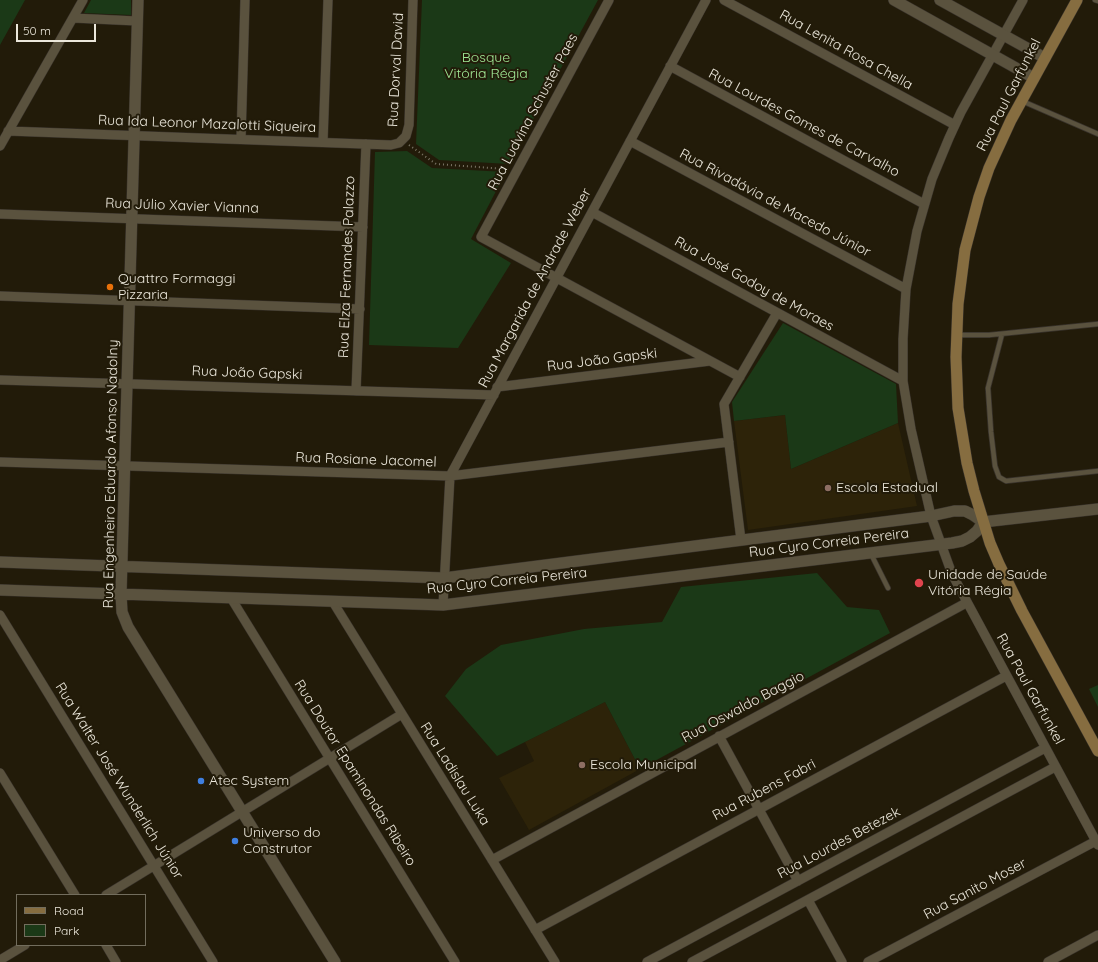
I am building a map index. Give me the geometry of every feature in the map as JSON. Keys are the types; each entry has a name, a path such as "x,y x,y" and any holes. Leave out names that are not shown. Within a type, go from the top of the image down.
{"main road":[{"name":"Rua Paul Garfunkel","path":"1077,0 999,143 973,217 965,250 961,277 956,335 956,383 962,436 968,470 983,522 999,564 1098,751"}],"street":[{"path":"0,146 83,0"},
{"name":"Rua Engenheiro Eduardo Afonso Nadolny","path":"138,0 124,466 121,594 122,612 128,627 335,962"},
{"path":"241,139 245,0"},
{"path":"323,142 328,0"},
{"name":"Rua Dorval David","path":"403,140 408,131 409,125 413,0"},
{"name":"Rua Ludvina Schuster Paes","path":"556,278 481,236 609,0"},
{"name":"Rua Margarida de Andrade Weber","path":"443,605 450,476 706,0"},
{"name":"Rua Lenita Rosa Chella","path":"724,0 955,125"},
{"path":"894,0 1034,78"},
{"path":"940,0 1045,58"},
{"name":"Rua Paul Garfunkel","path":"1023,0 955,125 932,179 924,204 906,289 903,339 903,381 911,429 931,516 952,574 966,603 1097,843"},
{"path":"73,18 137,21"},
{"name":"Rua Lourdes Gomes de Carvalho","path":"670,66 924,204"},
{"name":"Rua Ida Leonor Mazalotti Siqueira","path":"8,131 366,144 395,144 403,140"},
{"name":"Rua Rivadávia de Macedo Júnior","path":"630,141 906,289"},
{"name":"Rua Elza Fernandes Palazzo","path":"356,391 366,144"},
{"name":"Rua José Godoy de Moraes","path":"592,212 903,381"},
{"name":"Rua Júlio Xavier Vianna","path":"0,214 363,227"},
{"path":"556,278 740,377"},
{"path":"0,296 360,309"},
{"path":"741,540 724,404 778,313"},
{"name":"Rua João Gapski","path":"0,380 356,391 496,391 711,361"},
{"name":"Rua Rosiane Jacomel","path":"0,462 450,476 729,442"},
{"path":"983,522 1098,509"},
{"name":"Rua Cyro Correia Pereira","path":"0,562 444,578 931,516 954,511 965,511 983,522 977,531 962,541 443,605 0,590"},
{"name":"Rua Doutor Epaminondas Ribeiro","path":"231,598 456,962"},
{"name":"Rua Ladislau Luka","path":"333,602 554,962"},
{"name":"Rua Oswaldo Baggio","path":"492,860 966,603"},
{"name":"Rua Walter José Wunderlich Júnior","path":"0,615 213,962"},
{"name":"Rua Rubens Fabri","path":"535,930 1006,676"},
{"path":"108,894 402,714"},
{"path":"720,736 798,881"},
{"name":"Rua Lourdes Betezek","path":"647,962 1045,748"},
{"path":"692,962 1055,767"},
{"path":"0,773 74,894"},
{"name":"Rua Sanito Moser","path":"868,962 1097,843"},
{"path":"808,900 842,962"},
{"path":"1048,962 1098,935"},
{"path":"0,960 23,946"},
{"path":"107,946 116,962"}],"lane":[{"path":"1022,101 1098,134"},
{"path":"956,335 989,336 1098,324"},
{"path":"1002,334 988,388 995,466 1000,477 1006,481 1098,471"},
{"path":"870,552 888,588"}],"path":[{"path":"403,140 436,164 517,169"}],"shaded area":[{"name":"Escola Estadual","path":"785,415 791,469 898,423 917,506 748,530 734,421"},
{"name":"Escola Municipal","path":"605,702 640,769 529,830 499,778 534,761 525,742"}],"green space":[{"path":"0,0 25,0 0,45"},
{"path":"91,0 131,0 131,15 84,13"},
{"name":"Bosque Vitória Régia","path":"422,0 598,0 509,164 439,160 416,144"},
{"path":"407,151 432,168 506,172 471,239 511,263 458,348 369,345 375,152"},
{"path":"783,323 896,384 898,423 791,469 785,415 734,421 732,402"},
{"path":"817,573 847,607 879,610 890,633 640,769 605,702 497,756 445,696 466,669 501,645 584,629 662,622 681,587"},
{"path":"1098,685 1098,707 1089,689"}],"place":[{"name":"Quattro Formaggi Pizzaria","path":"110,287"},
{"name":"Escola Estadual","path":"828,488"},
{"name":"Unidade de Saúde Vitória Régia","path":"919,583"},
{"name":"Escola Municipal","path":"582,765"},
{"name":"Atec System","path":"201,781"},
{"name":"Universo do Construtor","path":"235,841"}]}
